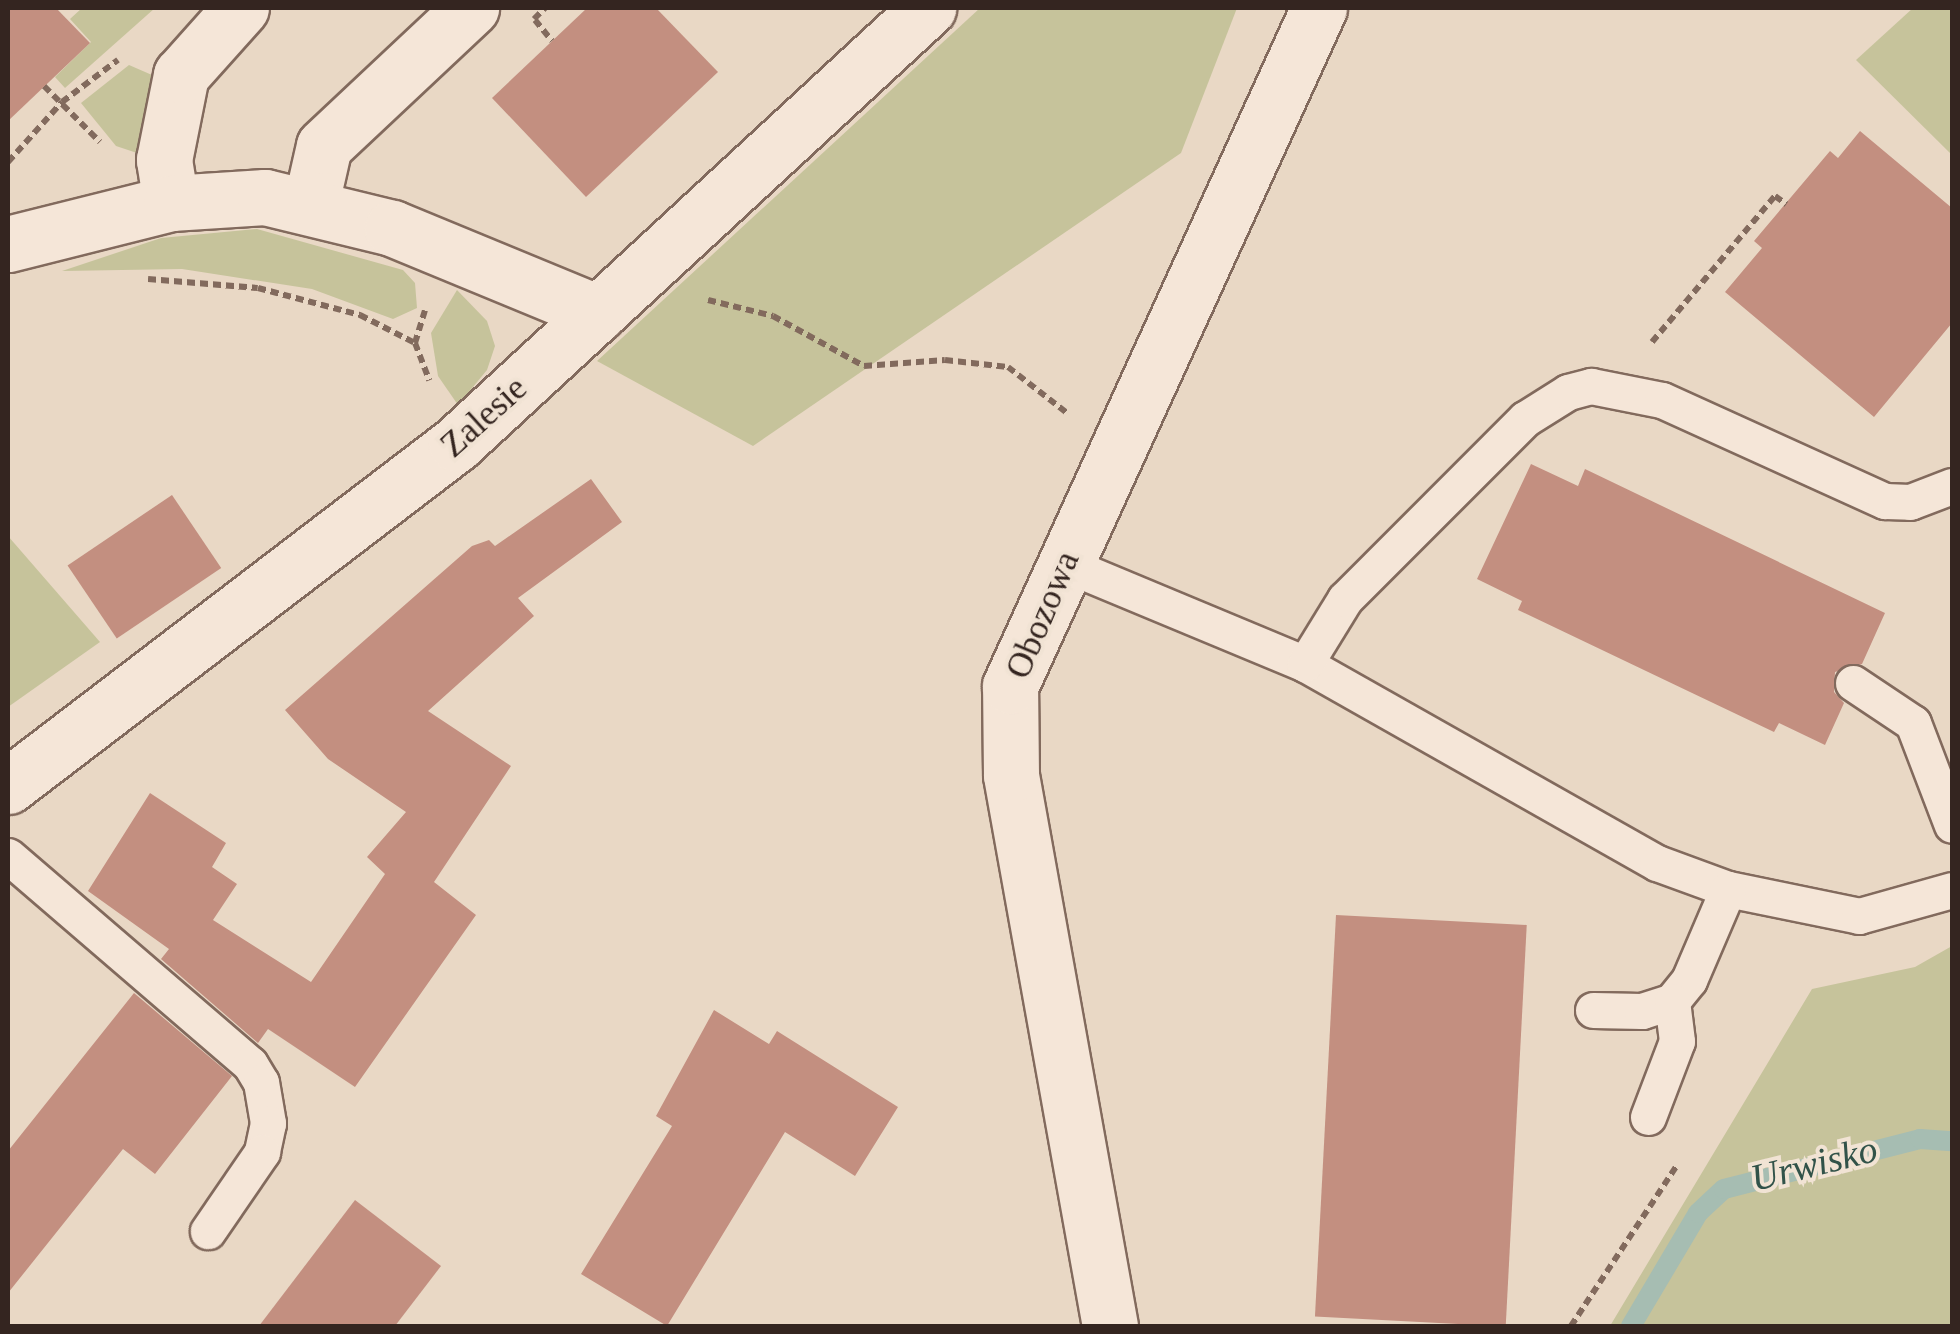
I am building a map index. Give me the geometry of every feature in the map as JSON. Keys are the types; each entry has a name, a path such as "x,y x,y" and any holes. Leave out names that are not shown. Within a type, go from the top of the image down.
{"street":[{"path":"171,203 164,160 181,75 241,8"},
{"path":"311,203 324,146 470,8"},
{"name":"Zalesie","path":"8,786 456,444 928,8"},
{"name":"Obozowa","path":"1110,1326 1010,774 1010,686 1319,8"},
{"path":"8,244 171,203 218,196 311,203 616,298"}],"lane":[{"path":"1305,664 1346,599 1524,419 1568,392 1613,389 1662,400 1886,501 1952,486"},
{"path":"1065,564 1305,664 1657,863 1728,889 1859,916 1952,890"},
{"path":"1853,683 1912,722 1952,825"},
{"path":"8,856 250,1064 261,1082 268,1123 262,1152 208,1231"},
{"path":"1593,1010 1642,1011 1672,1001 1690,980 1728,889"},
{"path":"1648,1117 1677,1041 1672,1001"}],"path":[{"path":"534,19 552,41"},
{"path":"8,162 62,102 128,52"},
{"path":"44,86 107,149"},
{"path":"1613,389 1775,196 1786,204"},
{"path":"136,279 258,288 382,324 415,342 456,444"},
{"path":"616,298 773,316 864,366 944,360 1008,367 1046,390 1113,454"}],"shaded area":[{"path":"82,8 155,8 65,88 55,77 91,42 70,19"},
{"path":"980,8 1237,8 1181,153 753,446 597,361"},
{"path":"1913,8 1952,8 1952,155 1856,60"},
{"path":"129,65 152,75 137,153 116,146 81,103"},
{"path":"257,229 403,270 415,283 417,308 393,319 312,289 182,269 62,271 161,238"},
{"path":"457,290 487,321 495,346 487,370 458,405 438,376 431,333"},
{"path":"8,536 100,642 8,707"},
{"path":"1952,946 1952,1326 1610,1326 1812,989 1915,967"}],"building":[{"path":"8,8 56,8 90,43 8,121"},
{"path":"587,8 656,8 718,72 586,197 492,98"},
{"path":"1860,131 1952,208 1952,323 1874,417 1725,292 1762,248 1754,241 1830,151 1838,158"},
{"path":"1531,464 1578,486 1585,469 1885,613 1862,664 1835,672 1834,692 1844,703 1825,745 1779,723 1774,732 1518,610 1522,601 1477,579"},
{"path":"591,479 622,522 518,598 534,616 428,711 511,766 434,882 476,915 355,1087 268,1029 258,1043 161,959 169,949 88,891 150,793 226,843 212,867 237,884 213,920 311,982 385,874 367,857 406,812 328,759 285,710 472,546 489,540 495,546"},
{"path":"172,495 221,568 117,638 68,565"},
{"path":"1336,915 1527,925 1506,1326 1315,1316"},
{"path":"134,993 232,1076 155,1174 123,1149 8,1293 8,1151"},
{"path":"714,1010 769,1044 777,1031 898,1107 855,1176 785,1132 667,1326 581,1274 672,1126 656,1116"},
{"path":"355,1200 441,1266 395,1326 259,1326"}],"waterway":[{"name":"Urwisko","path":"1631,1326 1698,1213 1724,1189 1920,1139 1952,1141"}]}
